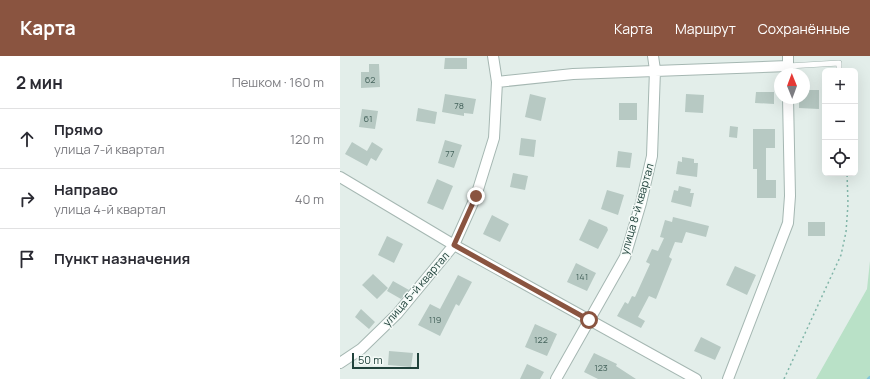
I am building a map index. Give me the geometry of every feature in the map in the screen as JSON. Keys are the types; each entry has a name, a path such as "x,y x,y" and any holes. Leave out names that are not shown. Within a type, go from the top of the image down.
{"street":[{"name":"улица 5-й квартал","path":"340,363 361,350 397,314 454,245 476,196 494,138 498,82 493,56"},
{"name":"улица 8-й квартал","path":"556,379 625,257 641,203 652,156 655,70 653,56"},
{"path":"498,82 573,74 788,65"},
{"path":"728,379 788,223 790,196 788,104"},
{"path":"340,177 454,245 696,379"}],"lane":[{"path":"788,65 839,63 839,68"}],"path":[{"path":"784,379 841,255 846,232 848,204 847,176"}],"green space":[{"path":"870,261 870,379 816,379 867,289"}],"building":[{"path":"445,58 467,58 467,69 444,69"},
{"path":"369,64 379,64 380,87 361,88 361,72 369,72"},
{"path":"810,90 819,90 819,109 799,108 799,104 810,104"},
{"path":"756,92 774,92 774,104 755,103"},
{"path":"445,94 476,99 473,114 464,113 464,116 442,112"},
{"path":"530,94 546,98 541,121 525,117"},
{"path":"686,94 704,95 703,113 685,112"},
{"path":"619,103 637,103 637,120 619,120"},
{"path":"418,108 437,112 435,124 416,121"},
{"path":"362,109 378,111 375,129 359,127"},
{"path":"730,126 738,127 737,138 729,137"},
{"path":"753,129 775,129 775,148 766,148 766,180 776,180 776,198 757,198 757,169 753,169"},
{"path":"521,138 536,140 534,157 519,155"},
{"path":"445,140 462,145 454,168 438,163"},
{"path":"352,142 367,151 372,142 383,149 376,161 371,158 367,166 345,154"},
{"path":"618,151 632,153 630,168 616,167"},
{"path":"682,157 694,159 694,163 698,163 697,177 676,174 678,161 682,162"},
{"path":"513,173 528,176 525,190 510,187"},
{"path":"437,179 453,186 443,210 427,203"},
{"path":"679,186 691,189 690,193 694,193 691,207 671,202 674,190 678,191"},
{"path":"607,190 624,195 618,215 601,209"},
{"path":"492,215 509,224 500,242 483,234"},
{"path":"673,217 709,226 706,237 686,232 682,243 675,242 669,257 672,259 656,299 649,296 638,317 645,321 641,328 617,316 625,302 628,304 632,296 635,297 650,264 646,262 652,249 658,251 664,238 660,237 665,220 672,222"},
{"path":"589,219 607,227 608,230 598,249 579,240"},
{"path":"808,222 825,222 825,236 808,236"},
{"path":"387,236 403,244 394,263 378,255"},
{"path":"576,263 596,273 587,291 567,282"},
{"path":"735,266 756,275 747,295 726,285"},
{"path":"373,274 388,288 377,299 362,285"},
{"path":"458,275 472,282 459,306 456,304 440,336 418,325 430,304 440,309"},
{"path":"393,281 409,290 401,299 387,291"},
{"path":"361,309 375,322 369,329 355,317"},
{"path":"535,324 557,334 547,356 525,347"},
{"path":"701,337 721,347 715,360 694,351"},
{"path":"389,351 413,353 411,367 388,365"},
{"path":"594,353 617,364 616,366 636,379 598,379 584,372"},
{"path":"527,364 544,372 540,379 520,379"}],"route":[{"path":"476,196 454,245 589,320"}]}
